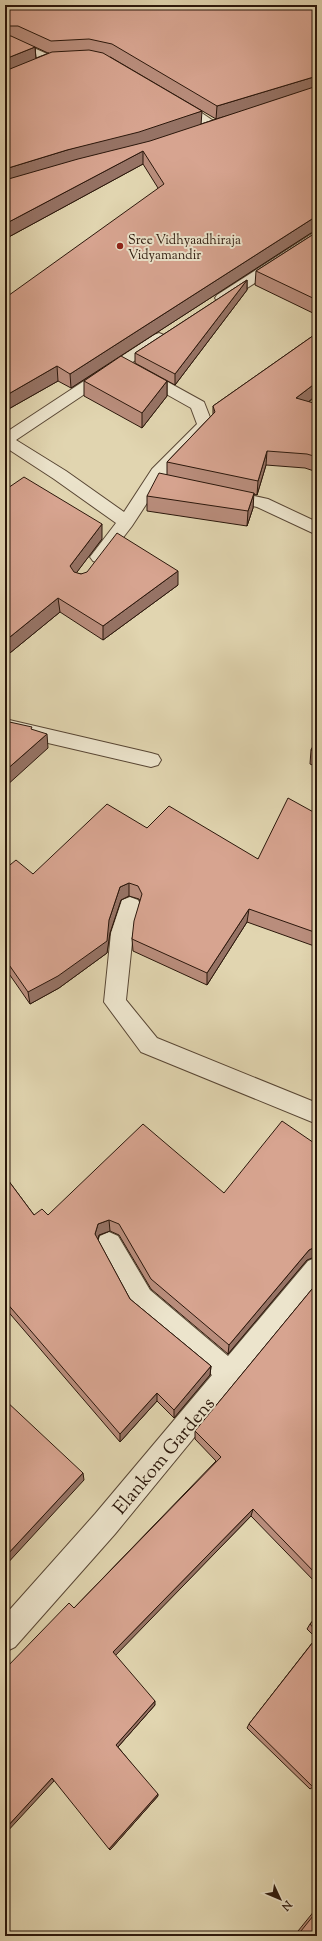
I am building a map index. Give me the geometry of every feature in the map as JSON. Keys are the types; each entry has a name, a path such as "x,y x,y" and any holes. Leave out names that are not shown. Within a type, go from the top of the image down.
{"street":[{"path":"5,44 14,44 50,60 63,60"},
{"path":"37,66 50,60"},
{"path":"168,97 215,126"},
{"path":"201,130 230,121"},
{"path":"212,304 317,237"},
{"path":"126,522 60,475 5,440 172,330"},
{"path":"90,569 205,425 198,405 121,363"},
{"path":"208,491 262,502 317,529"},
{"path":"5,726 151,760"},
{"path":"130,906 122,933 115,1002 149,1044 317,1114"},
{"path":"109,1244 141,1298 230,1374"},
{"name":"Elankom Gardens","path":"5,1637 105,1524 317,1269"}],"building":[{"path":"5,5 317,5 317,76 217,106 112,44 89,39 51,41 18,26 5,26"},
{"path":"5,36 11,36 35,47 5,59"},
{"path":"89,50 103,53 202,111 139,132 67,150 5,169 5,71 52,52"},
{"path":"317,86 317,218 312,219 70,374 57,366 5,396 5,298 164,184 143,151 5,224 5,180 78,159 150,141"},
{"path":"317,232 317,300 256,271"},
{"path":"247,280 175,374 135,353"},
{"path":"317,333 317,382 296,398 317,404 317,457 307,454 267,451 258,481 167,462 215,412 213,406"},
{"path":"121,356 167,381 142,413 84,381"},
{"path":"159,473 254,493 248,511 147,496"},
{"path":"24,477 102,524 70,566 74,572 81,574 87,572 117,533 178,571 103,626 58,598 5,641 5,490"},
{"path":"5,721 32,727 31,729 47,734 5,771"},
{"path":"317,739 317,752 311,750"},
{"path":"288,798 317,814 317,933 249,909 207,973 132,939 134,921 142,894 138,886 129,883 120,887 109,920 107,941 58,976 28,992 5,959 5,869 16,860 33,874 107,804 147,828 169,806 258,859"},
{"path":"282,1121 317,1145 317,1246 309,1250 229,1345 151,1279 119,1224 109,1220 98,1224 95,1234 130,1299 211,1366 174,1410 157,1393 120,1434 5,1301 5,1176 34,1215 42,1209 48,1215 143,1124 224,1193"},
{"path":"317,1283 317,1575 253,1509 113,1652 155,1701 116,1745 158,1794 109,1849 52,1778 5,1829 5,1669 69,1603 74,1608 221,1457 195,1431"},
{"path":"5,1400 83,1473 5,1557"},
{"path":"317,1616 317,1632 310,1624"},
{"path":"317,1637 317,1781 313,1787 249,1724"},
{"path":"317,1911 317,1936 297,1936"}],"place":[{"name":"Sree Vidhyaadhiraja Vidyamandir","path":"120,246"}]}
